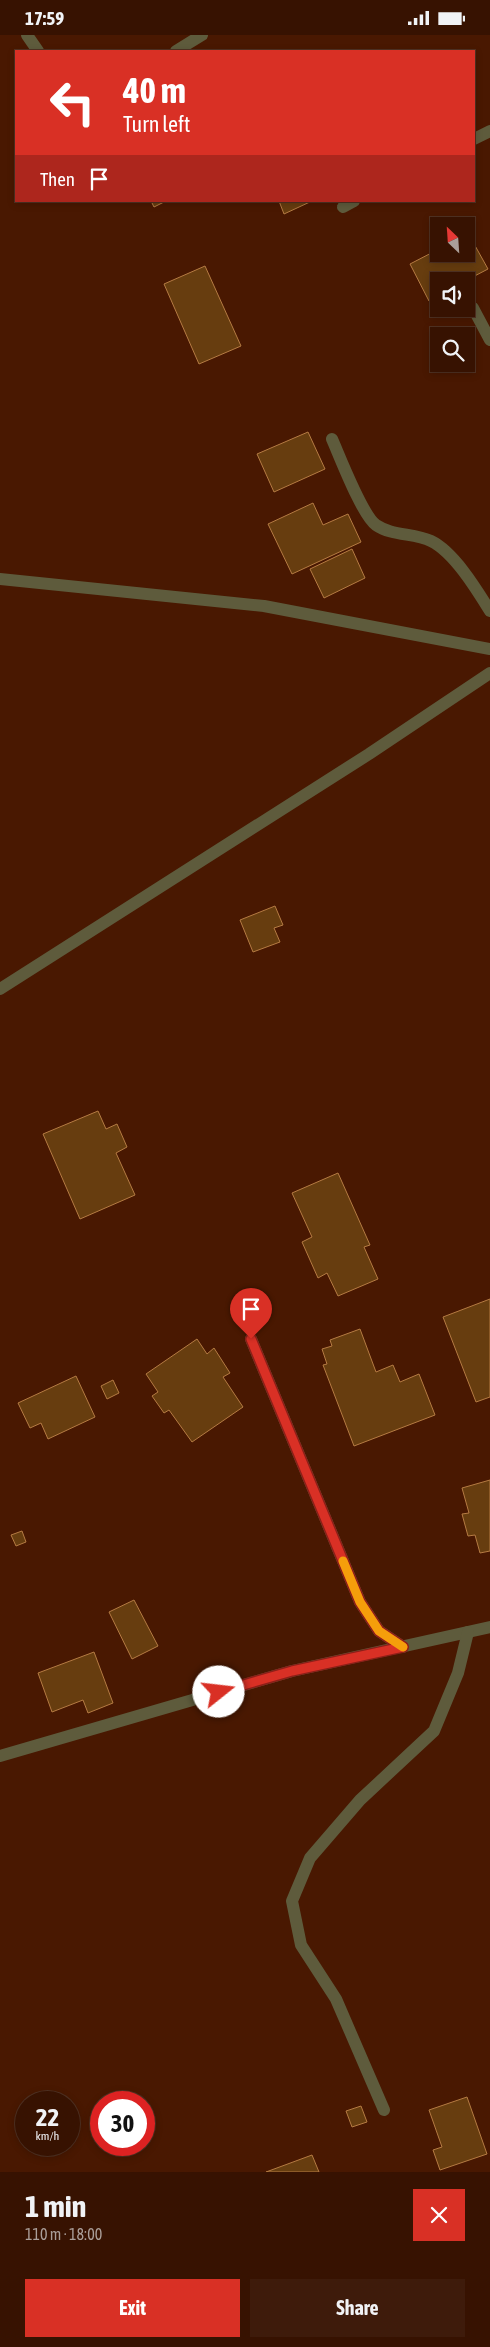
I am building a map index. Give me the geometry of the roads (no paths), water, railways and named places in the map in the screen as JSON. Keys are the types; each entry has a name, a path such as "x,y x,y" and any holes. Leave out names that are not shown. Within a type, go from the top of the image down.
{"street":[{"path":"27,35 37,50"},
{"path":"178,50 202,35"},
{"path":"475,138 490,131"},
{"path":"475,312 490,341"},
{"path":"332,439 352,487 375,524 402,535 431,541 458,564 490,611"},
{"path":"0,579 264,607 490,649"},
{"path":"0,989 369,754 490,673"},
{"path":"251,1339 360,1602 379,1631 403,1647"},
{"path":"0,1756 292,1671 490,1627"},
{"path":"384,2110 336,1999 301,1945 292,1901 310,1858 360,1800 434,1731 458,1673 468,1632"}]}
